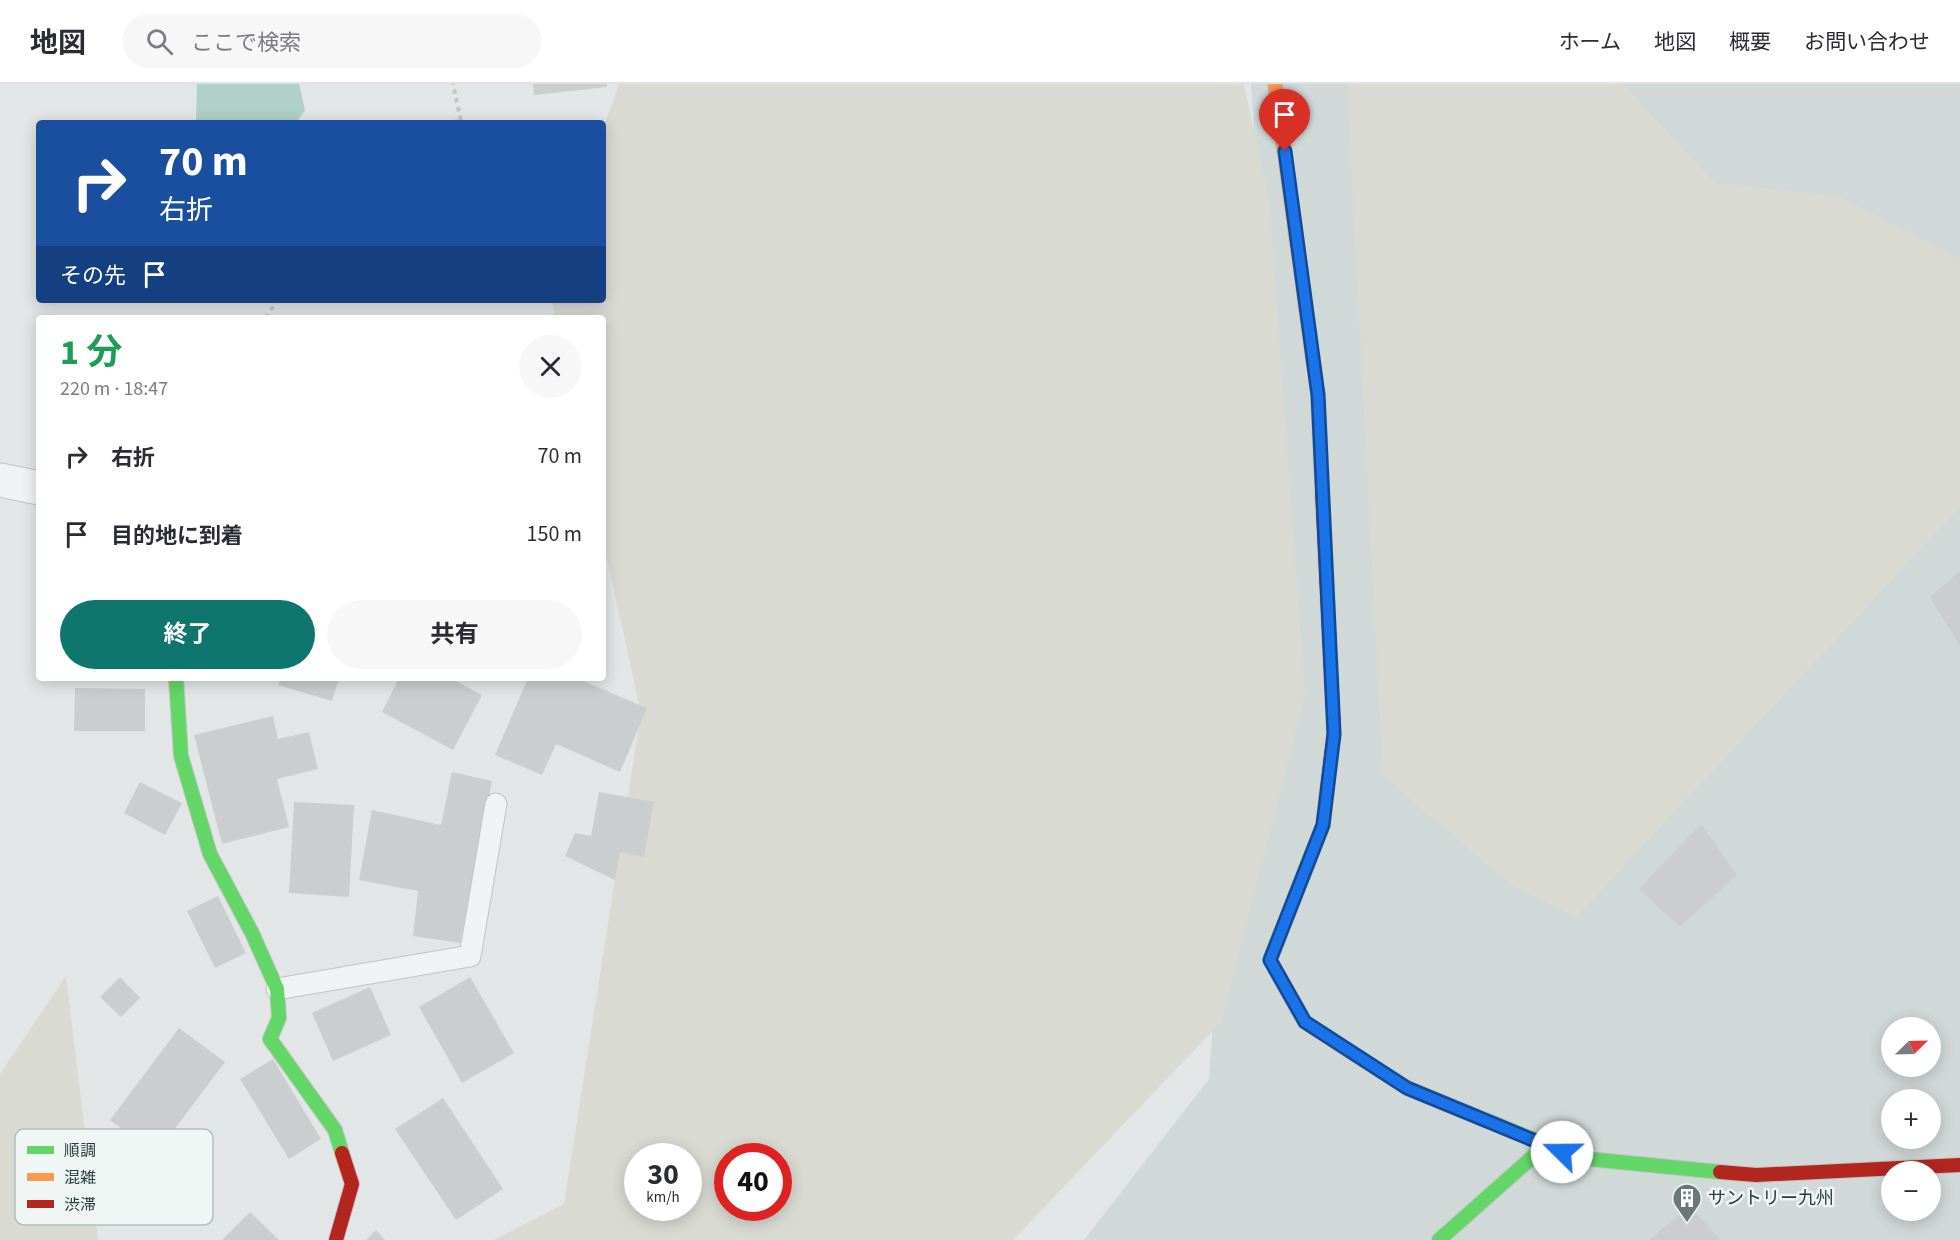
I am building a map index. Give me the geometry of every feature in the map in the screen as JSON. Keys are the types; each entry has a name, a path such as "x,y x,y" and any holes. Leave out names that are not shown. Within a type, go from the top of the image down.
{"street":[{"path":"1275,84 1318,395 1334,734 1323,825 1270,960 1305,1022 1407,1088 1579,1158 1756,1175 1960,1165"},
{"path":"0,480 36,487"},
{"path":"176,681 181,756 210,854 252,933 277,989 279,1018 270,1039 334,1130 352,1184 336,1240"},
{"path":"1439,1240 1546,1145"}],"lane":[{"path":"277,989 470,956 496,804"}],"path":[{"path":"453,84 461,120"}],"shaded area":[{"path":"197,84 299,84 305,110 298,120 196,120"},
{"path":"619,84 1244,84 1269,200 1305,695 1221,1022 1013,1240 494,1240 564,1204 641,713 606,555 606,315 554,315 552,303 606,303 606,121"},
{"path":"1251,84 1960,84 1960,1240 1084,1240 1209,1079 1265,290"},
{"path":"1347,84 1623,84 1715,183 1837,196 1960,258 1960,507 1576,917 1514,887 1383,776"},
{"path":"66,976 85,1129 15,1129 15,1225 96,1225 98,1240 0,1240 0,1074"}],"building":[{"path":"533,84 607,84 607,87 534,95"},
{"path":"1960,571 1960,646 1930,597"},
{"path":"279,681 338,681 332,701 278,685"},
{"path":"398,681 456,681 482,695 453,750 382,712"},
{"path":"527,681 583,681 647,708 620,772 556,744 542,775 495,755"},
{"path":"75,688 145,689 145,731 74,731"},
{"path":"273,716 278,739 309,732 318,769 277,779 289,827 222,844 194,735"},
{"path":"452,772 492,781 460,943 413,936 418,891 359,880 372,810 441,825"},
{"path":"140,782 182,803 165,835 124,813"},
{"path":"599,792 654,802 644,857 620,852 615,880 565,856 575,833 591,836"},
{"path":"294,802 354,805 349,897 289,893"},
{"path":"1701,824 1737,875 1680,927 1639,889"},
{"path":"218,896 246,953 215,968 187,911"},
{"path":"120,977 140,998 121,1017 100,997"},
{"path":"470,977 514,1053 462,1083 419,1007"},
{"path":"370,987 391,1035 333,1061 312,1013"},
{"path":"179,1028 225,1062 175,1129 122,1129 110,1120"},
{"path":"273,1059 321,1139 289,1159 240,1079"},
{"path":"443,1098 503,1189 456,1220 395,1129"},
{"name":"サントリー九州","path":"1690,1206 1720,1240 1649,1240"},
{"path":"250,1212 279,1240 222,1240"},
{"path":"376,1230 385,1240 366,1240"}],"traffic: fast":[{"path":"176,681 181,756 210,854 252,933 277,989 279,1018 270,1039 335,1130 342,1153"},
{"path":"1362,1059 1407,1088 1579,1158 1720,1172"},
{"path":"1439,1240 1546,1145"}],"traffic: slow":[{"path":"1275,84 1318,395 1322,488"},
{"path":"1327,790 1323,825 1270,960 1305,1022 1362,1059"}],"traffic: jam":[{"path":"1322,488 1334,733 1327,790"},
{"path":"336,1240 352,1184 342,1153"},
{"path":"1720,1172 1756,1175 1960,1165"}],"place":[{"name":"サントリー九州","path":"1687,1224"}],"route":[{"path":"1285,151 1318,395 1334,734 1323,825 1270,960 1305,1022 1407,1088 1562,1152"}]}
